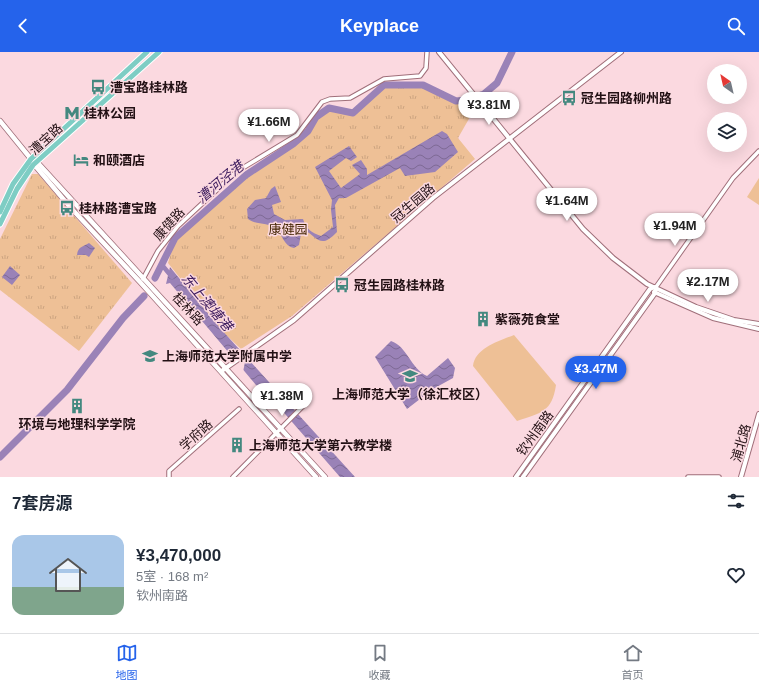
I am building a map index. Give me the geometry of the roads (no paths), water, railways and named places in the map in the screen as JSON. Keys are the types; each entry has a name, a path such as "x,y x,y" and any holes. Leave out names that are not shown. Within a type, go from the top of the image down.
{"main road":[{"name":"漕宝路","path":"0,212 13,184 31,159 147,52"},
{"name":"漕宝路","path":"0,224 17,189 35,164 159,52"},
{"name":"桂林路","path":"0,121 35,164 316,477"},
{"name":"桂林路","path":"35,164 144,278 325,477"}],"street":[{"name":"康健路","path":"140,282 144,278 158,251 178,226 236,172 297,135 319,104 330,99 350,98 384,79 420,76 426,68 427,52"},
{"path":"439,52 587,233 613,258 647,284 715,314 734,320 759,324"},
{"name":"冠生园路","path":"221,372 304,312 418,211 621,52"},
{"name":"钦州南路","path":"523,477 655,293 656,287 733,178 759,151"},
{"path":"647,284 655,293 713,318 759,329"},
{"path":"650,289 656,287"},
{"name":"钦州南路","path":"516,477 650,289"},
{"path":"233,477 301,408"},
{"name":"学府路","path":"169,477 169,471 239,409"},
{"name":"浦北路","path":"741,477 759,414"},
{"path":"688,477 719,477"}],"water":[{"path":"442,131 447,134 458,152 435,172 405,176 400,168 346,198 339,198 335,205 337,232 327,240 319,240 304,230 301,234 299,245 294,248 286,243 274,227 248,219 247,209 255,200 266,198 271,189 275,186 281,202 272,205 274,214 285,220 303,219 310,230 321,236 333,227 331,210 332,200 315,167 349,146 357,157 351,161 346,158 329,171 341,188 360,174 352,165 361,160 367,169 367,175"},
{"path":"89,243 95,248 89,257 86,255 77,255 80,248"},
{"path":"10,266 20,275 12,285 2,277"},
{"path":"170,267 220,328 355,477 340,477 279,407 256,385 170,283 166,284"},
{"path":"391,341 401,348 417,368 427,376 448,358 455,368 453,378 433,389 407,409 375,357"}],"waterway":[{"name":"漕河泾港","path":"155,278 175,238 246,175 293,144 308,131 316,117 329,108 353,113 384,85 423,85 456,101 466,100 484,94 497,83 512,52"},
{"name":"东上澳塘港","path":"162,265 172,277"},
{"name":"漕河泾港","path":"0,457 67,390 123,318 144,296"}],"place":[{"name":"漕宝路桂林路","path":"98,87"},
{"name":"冠生园路柳州路","path":"569,98"},
{"name":"桂林公园","path":"72,113"},
{"name":"和颐酒店","path":"81,160"},
{"name":"桂林路漕宝路","path":"67,208"},
{"name":"冠生园路桂林路","path":"342,285"},
{"name":"紫薇苑食堂","path":"483,319"},
{"name":"上海师范大学附属中学","path":"150,356"},
{"name":"上海师范大学（徐汇校区）","path":"410,376"},
{"name":"环境与地理科学学院","path":"77,406"},
{"name":"上海师范大学第六教学楼","path":"237,445"}],"park label":[{"name":"康健园","path":"288,229"}]}
